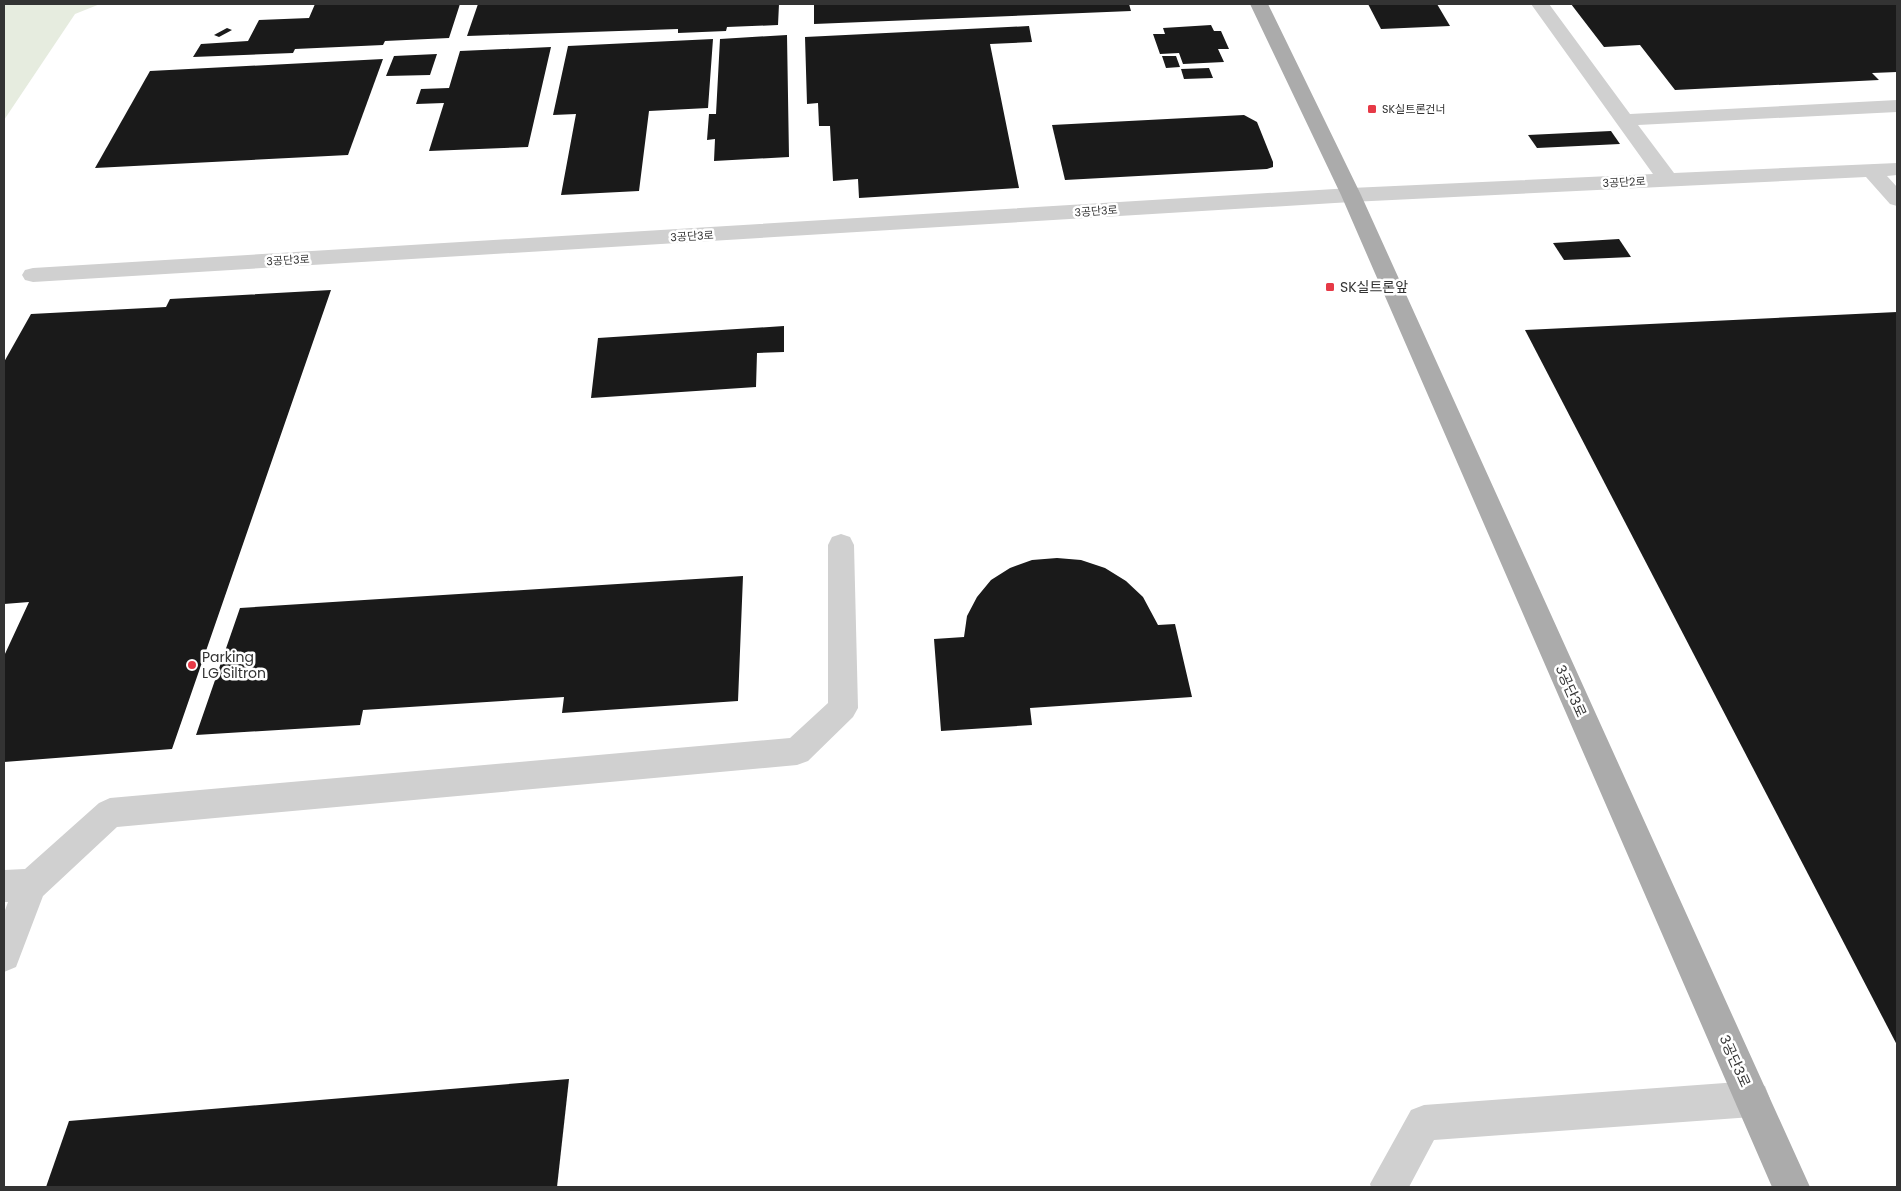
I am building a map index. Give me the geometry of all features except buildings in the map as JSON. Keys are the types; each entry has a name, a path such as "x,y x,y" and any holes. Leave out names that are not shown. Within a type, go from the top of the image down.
{"main road":[{"name":"3공단3로","path":"1259,4 1351,195 1791,1187"}],"street":[{"path":"1540,4 1668,180"},
{"path":"1625,120 1897,106"},
{"name":"3공단2로","path":"1351,195 1897,169"},
{"path":"1871,170 1897,198"},
{"name":"3공단3로","path":"33,275 1351,195"},
{"path":"4,955 18,886 110,813 797,752 843,708 841,545"},
{"path":"1390,1187 1389,1184 1424,1123 1752,1099"}],"shaded area":[{"path":"4,4 100,4 75,14 4,120"}],"place":[{"name":"SK실트론건너","path":"1372,109"},
{"name":"SK실트론앞","path":"1330,287"},
{"name":"Parking LG Siltron","path":"192,665"}]}
